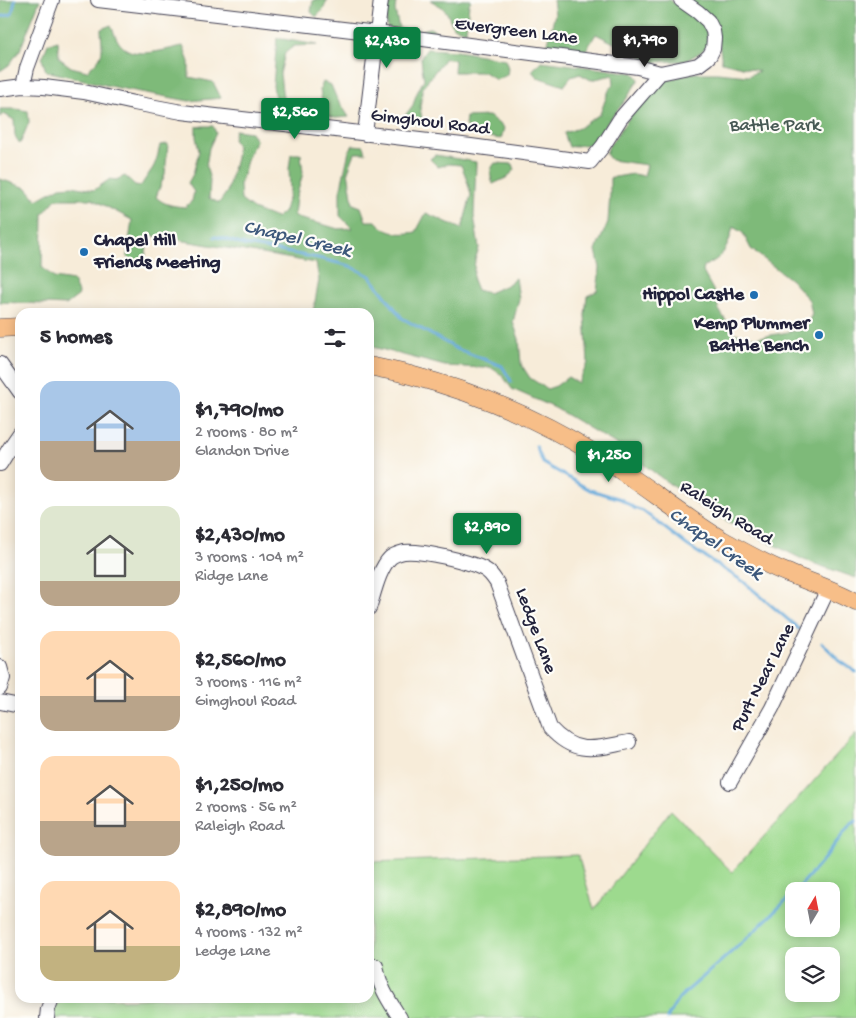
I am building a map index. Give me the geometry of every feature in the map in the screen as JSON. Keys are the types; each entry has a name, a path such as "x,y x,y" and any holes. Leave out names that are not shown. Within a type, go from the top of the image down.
{"main road":[{"path":"0,328 15,327"},
{"name":"Raleigh Road","path":"374,367 409,374 464,392 520,414 560,433 598,455 722,540 762,562 853,599"}],"street":[{"path":"23,86 27,68 52,0"},
{"name":"Evergreen Lane","path":"98,0 377,33 638,67 660,73"},
{"path":"364,134 382,0"},
{"path":"660,73 698,65 706,60 713,49 714,38 708,21 681,0"},
{"name":"Gimghoul Road","path":"0,89 44,86 84,92 134,104 182,112 590,162 603,146 620,119 660,73"},
{"path":"0,364 15,385"},
{"path":"0,464 15,441"},
{"name":"Ledge Lane","path":"374,594 384,565 392,557 403,552 456,560 484,569 491,574 497,583 550,728 554,733 563,741 575,747 589,749 629,742"},
{"name":"Purt Near Lane","path":"730,782 772,708 828,589"},
{"path":"0,667 3,678 0,688"},
{"path":"0,702 15,705"},
{"path":"374,970 388,1000 400,1018"},
{"path":"47,1018 50,1003"}],"green space":[{"path":"0,0 40,0 20,50 9,65 0,71"},
{"path":"313,0 327,0 324,8 316,17 311,12"},
{"path":"430,0 471,0 466,31 453,27 442,7"},
{"path":"553,0 670,0 702,22 707,33 708,45 701,52 685,61 652,62 596,34 586,50 546,51 555,14"},
{"name":"Battle Park","path":"690,0 856,0 856,578 804,560 698,505 616,444 555,408 512,389 502,375 490,367 445,366 374,347 374,308 314,308 319,280 316,263 149,235 144,265 134,264 127,256 132,220 92,199 56,199 43,214 42,267 54,278 73,281 79,295 66,305 0,302 0,179 27,188 37,200 60,187 72,186 94,190 110,179 116,180 125,176 135,185 141,186 154,166 160,145 168,144 165,174 156,197 173,206 185,207 192,201 194,192 188,183 193,174 199,151 196,127 213,126 216,133 209,148 206,166 210,180 209,198 219,203 227,192 236,158 237,146 233,139 235,130 251,132 256,140 248,157 240,185 241,200 253,209 276,218 285,211 290,190 289,169 291,154 301,154 303,173 296,198 294,215 301,219 338,229 352,228 340,216 340,192 349,151 353,145 364,146 366,153 355,153 348,171 353,204 361,207 366,221 376,221 389,231 410,233 416,232 426,213 462,229 471,195 466,177 461,165 449,164 438,167 430,159 435,155 476,162 474,216 479,248 475,260 473,280 477,290 488,293 507,285 516,278 519,299 513,322 519,339 521,364 530,378 547,389 556,386 568,377 578,383 588,363 585,315 587,296 597,291 600,268 596,250 608,222 610,178 633,174 644,176 647,165 611,160 606,154 609,146 646,94 661,82 691,73 748,76 759,71 722,62 718,36","holes":["733,227 743,233 751,249 791,280 809,300 812,314 805,329 755,338 734,333 719,310 713,290 703,272 704,266 711,263 724,251"]},
{"path":"396,2 395,10 399,28 418,31 430,28 437,32 435,36 394,32 387,27 386,13 389,5"},
{"path":"111,25 120,44 128,50 143,53 183,46 189,62 189,77 213,82 221,98 189,101 114,87 46,71 42,59 48,44 58,41 59,58 71,67 87,71 100,57 102,48 101,29"},
{"path":"277,38 317,45 294,46 285,53 280,74 284,107 277,108 273,86"},
{"path":"427,49 457,51 505,59 508,68 507,75 496,80 484,72 454,72 455,60 445,58 423,87 420,107 422,119 417,124 404,117 413,105 424,79 421,57"},
{"path":"541,61 634,73 639,79 625,101 590,144 569,147 564,133 579,128 600,114 609,90 614,84 613,75 591,80 580,74 571,77 564,86 537,77 532,71"},
{"path":"323,82 331,85 336,97 349,117 335,118 318,113 322,101 320,90"},
{"path":"0,109 28,111 29,122 20,144 15,136 14,120 4,114 0,117"},
{"path":"489,116 504,128 501,139 470,134 465,125 466,117"},
{"path":"495,163 513,164 515,170 506,178 493,184 491,173"},
{"path":"856,734 856,1018 50,1018 59,1003 374,1003 374,862 578,855 594,910 671,810 732,872"}],"waterway":[{"path":"0,17 12,14 15,0"},
{"name":"Chapel Creek","path":"214,237 224,238 242,245 318,258 350,266 370,276 402,318 457,349 502,366 511,382"},
{"name":"Chapel Creek","path":"536,446 543,463 590,490 621,499 634,508 643,511 688,546 744,582 799,629"},
{"name":"Chapel Creek","path":"822,643 840,661 856,672"},
{"path":"804,882 849,826 856,821"},
{"path":"667,1018 679,998 785,902"}],"place":[{"name":"Chapel Hill Friends Meeting","path":"84,252"},
{"name":"Hippol Castle","path":"754,295"},
{"name":"Kemp Plummer Battle Bench","path":"819,335"}]}
